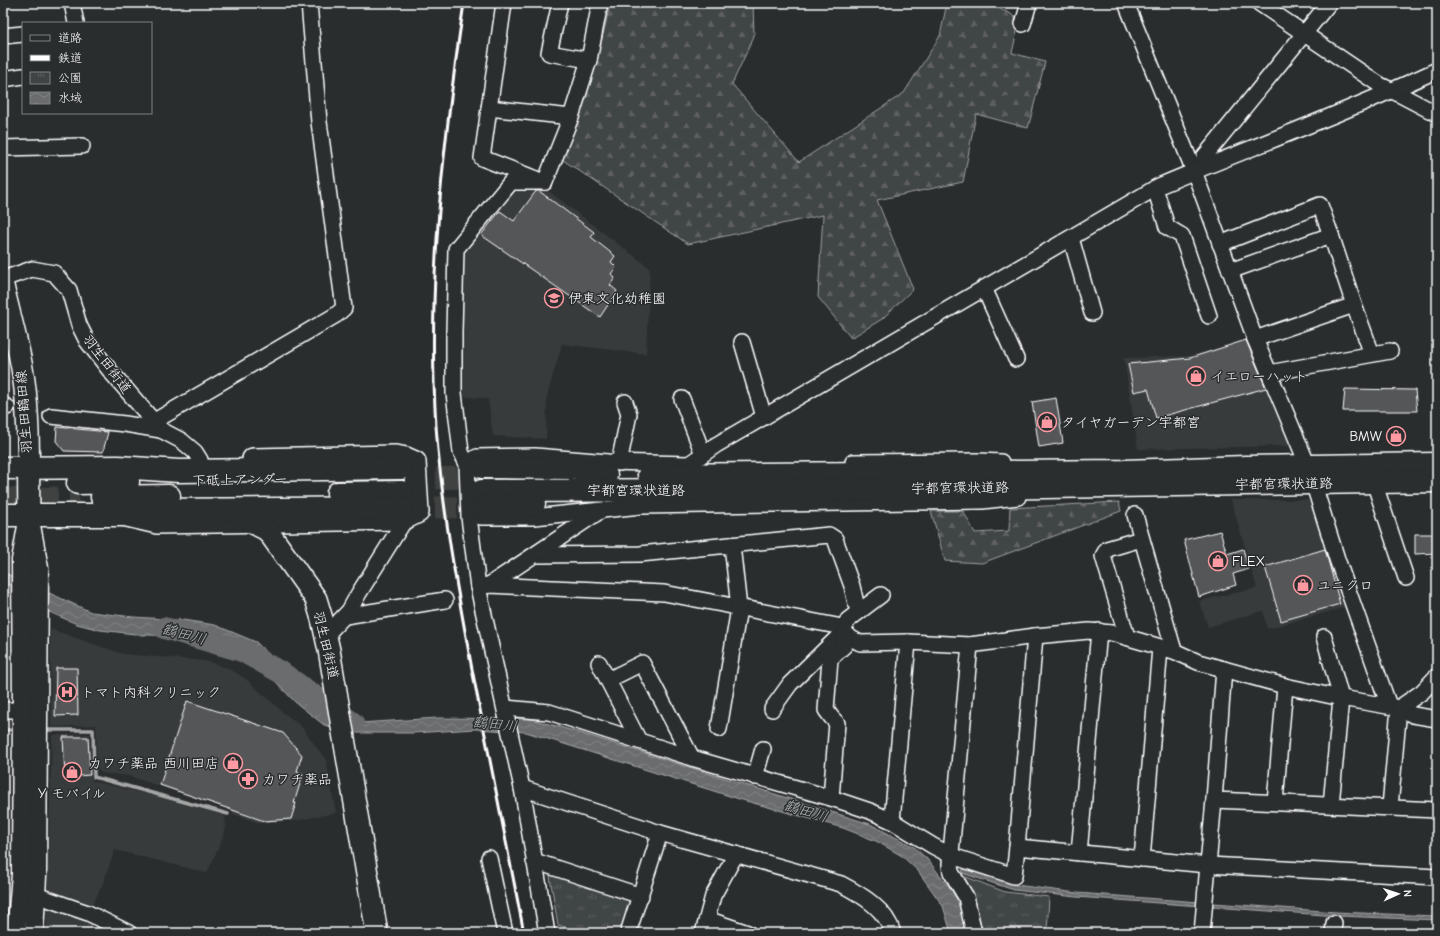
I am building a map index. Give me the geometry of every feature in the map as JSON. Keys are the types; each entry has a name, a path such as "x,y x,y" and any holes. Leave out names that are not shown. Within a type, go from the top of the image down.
{"main road":[{"name":"羽生田鶴田線","path":"3,286 20,355 24,381 27,414 29,515"},
{"path":"3,468 118,467 179,471 403,493 418,512 415,462 396,456 200,460 118,467"},
{"name":"宇都宮環状道路","path":"478,487 608,484 756,490 1124,478 1311,475 1437,464"},
{"name":"宇都宮環状道路","path":"1311,475 1374,482 1437,481"},
{"path":"478,487 570,502 608,484"},
{"name":"下砥上アンダー","path":"78,490 403,493"},
{"path":"3,515 122,515 155,510 403,493"},
{"path":"122,515 157,523 400,519 403,493"},
{"name":"羽生田街道","path":"249,521 267,530 316,599 326,635 338,698 377,933"}],"street":[{"path":"72,3 76,22"},
{"path":"51,416 157,426 336,315 344,308 319,122 309,3"},
{"path":"504,3 482,158 544,182"},
{"path":"560,3 549,53 589,60"},
{"path":"544,182 571,117 589,60 600,3"},
{"path":"1023,24 1029,3"},
{"path":"1126,3 1198,169 1220,244 1255,339 1311,475 1337,559 1394,707 1390,807"},
{"path":"1259,3 1380,86 1393,91 1437,114"},
{"path":"1198,169 1204,157 1329,3"},
{"path":"3,36 22,34"},
{"path":"689,464 764,417 1155,188 1198,169 1393,91 1437,70"},
{"path":"3,79 22,76"},
{"path":"489,108 571,117"},
{"path":"3,148 82,146"},
{"path":"544,182 511,182 456,249 454,393 461,452 478,487 484,586 506,711 522,788 547,933"},
{"path":"1155,188 1167,227 1182,236 1209,316"},
{"path":"1220,244 1320,205 1372,354"},
{"path":"1230,271 1330,235"},
{"path":"1071,238 1092,313"},
{"name":"羽生田街道","path":"3,279 32,269 54,273 68,290 79,325 87,341 111,372 157,426 182,441 195,452 200,460"},
{"path":"984,288 1016,359"},
{"path":"1255,339 1354,305"},
{"path":"742,342 764,417"},
{"path":"1269,372 1390,350"},
{"path":"682,399 704,454"},
{"path":"484,586 535,555 608,484 629,414 625,402"},
{"path":"608,484 689,464 978,461 1124,478"},
{"path":"1374,482 1406,578"},
{"path":"326,635 345,616 403,493"},
{"path":"16,933 20,874 22,710 20,602 21,560 29,515"},
{"path":"29,515 39,568 36,895 34,933"},
{"path":"1135,515 1142,539 1167,649 1142,859"},
{"path":"535,555 640,554 829,535 835,539 852,586 858,612"},
{"path":"1127,637 1103,556 1106,549 1142,539"},
{"path":"719,729 739,608 732,545"},
{"path":"484,586 664,593 837,626 851,638 860,642 908,642 970,645 1035,636 1099,631 1127,637 1167,649 1198,662 1285,686 1394,707 1413,715 1437,719"},
{"path":"831,798 837,723 826,710 830,659 845,645 844,631 848,620 881,595"},
{"path":"345,616 445,600"},
{"path":"772,709 790,684 844,631"},
{"path":"1079,853 1099,631"},
{"path":"506,711 549,712 692,758 870,810 952,856 1014,876 1035,636"},
{"path":"1324,637 1341,698 1331,805"},
{"path":"892,821 908,642"},
{"path":"970,645 951,872 966,897 974,933"},
{"path":"599,663 639,740"},
{"path":"608,680 642,663 692,758"},
{"path":"1202,933 1224,669"},
{"path":"1394,707 1422,692 1437,676"},
{"path":"1275,802 1285,686"},
{"path":"3,710 22,710"},
{"path":"755,777 763,749"},
{"path":"522,788 660,833 841,884 860,894 878,909 891,927 893,933"},
{"path":"1214,800 1437,810"},
{"path":"628,933 660,833"},
{"path":"1017,847 1208,865 1437,877"},
{"path":"736,854 714,896 705,926 748,933"},
{"path":"489,858 505,933"},
{"path":"534,861 641,896"},
{"path":"36,895 88,913 129,933"}],"shaded area":[{"name":"伊東文化幼稚園","path":"543,187 650,268 646,354 562,344 547,396 546,439 493,436 488,399 462,396 459,328 459,253 510,189"},
{"name":"イエローハット","path":"1249,340 1291,446 1138,449 1124,358 1189,356"},
{"path":"1231,500 1307,500 1314,507 1325,549 1346,607 1267,629 1263,611 1208,627 1199,601 1257,588"},
{"path":"50,629 123,654 205,661 228,668 246,679 285,714 301,726 326,760 336,813 294,821 259,823 233,814 232,811 129,776 101,773 97,768 96,725 51,727"},
{"path":"90,734 92,781 155,796 225,816 226,827 220,845 207,873 115,850 103,883 87,916 122,933 46,933 52,735"}],"green space":[{"path":"610,3 753,3 754,36 732,84 799,162 904,93 940,36 947,3 987,3 1011,14 1019,22 1012,53 1045,62 1028,128 976,114 963,182 877,200 913,289 882,319 851,338 818,297 823,215 688,244 560,158 590,82"},
{"path":"1119,502 1121,511 982,563 945,561 931,511 963,511 975,533 1009,531 1010,508"},
{"path":"555,872 634,898 622,933 586,933 558,925 550,877"},
{"path":"961,875 1005,892 1049,897 1047,933 983,933 975,899"}],"water":[{"path":"3,572 91,612 133,617 183,620 215,625 256,642 279,664 310,698 359,723 438,718 531,719 581,733 870,824 914,847 927,859 951,889 960,905 967,933 951,933 943,906 918,871 902,856 876,841 843,828 739,799 526,732 475,729 413,733 355,733 324,725 295,702 276,682 251,662 221,642 205,636 143,635 100,630 77,624 3,590"},
{"path":"963,869 1016,885 1077,893 1336,912 1437,916 1437,920 1337,916 1076,897 1014,890 962,873"}],"building":[{"name":"伊東文化幼稚園","path":"536,191 539,191 594,232 591,237 615,256 611,262 616,267 611,274 615,278 610,285 617,291 600,317 481,235 500,211 514,221"},
{"name":"イエローハット","path":"1246,340 1266,388 1156,418 1148,389 1134,392 1128,364 1190,358"},
{"path":"1345,389 1415,390 1417,411 1343,411"},
{"name":"タイヤガーデン宇都宮","path":"1056,398 1063,443 1039,447 1032,402"},
{"path":"57,427 108,432 103,452 64,451 56,441"},
{"name":"FLEX","path":"1220,531 1227,554 1243,549 1249,569 1233,574 1236,585 1199,597 1184,540"},
{"path":"1415,534 1437,534 1437,553 1415,554"},
{"name":"ユニクロ","path":"1325,549 1340,604 1281,621 1265,567"},
{"name":"トマト内科クリニック","path":"56,668 77,668 78,715 55,716"},
{"name":"カワチ薬品 西川田店","path":"187,701 283,733 302,755 297,771 303,774 294,803 296,803 291,819 264,821 160,785"},
{"path":"63,737 88,737 90,775 65,777"}],"waterway":[{"name":"鶴田川","path":"164,628 242,651 282,673 353,723"},
{"path":"3,730 17,730"},
{"path":"43,730 93,730 94,777 228,814"}],"tunnel":[{"path":"403,479 486,477"},
{"path":"3,499 79,497"},
{"path":"402,508 483,507"}],"railway":[{"path":"464,3 456,56 444,161 435,267 434,373 436,426 446,518 456,579 472,669 524,933"}],"place":[{"name":"伊東文化幼稚園","path":"554,298"},
{"name":"イエローハット","path":"1196,376"},
{"name":"タイヤガーデン宇都宮","path":"1047,422"},
{"name":"BMW","path":"1396,436"},
{"name":"FLEX","path":"1218,561"},
{"name":"ユニクロ","path":"1303,585"},
{"name":"トマト内科クリニック","path":"67,692"},
{"name":"カワチ薬品 西川田店","path":"233,763"},
{"name":"Y モバイル","path":"72,772"},
{"name":"カワチ薬品","path":"248,779"}]}
